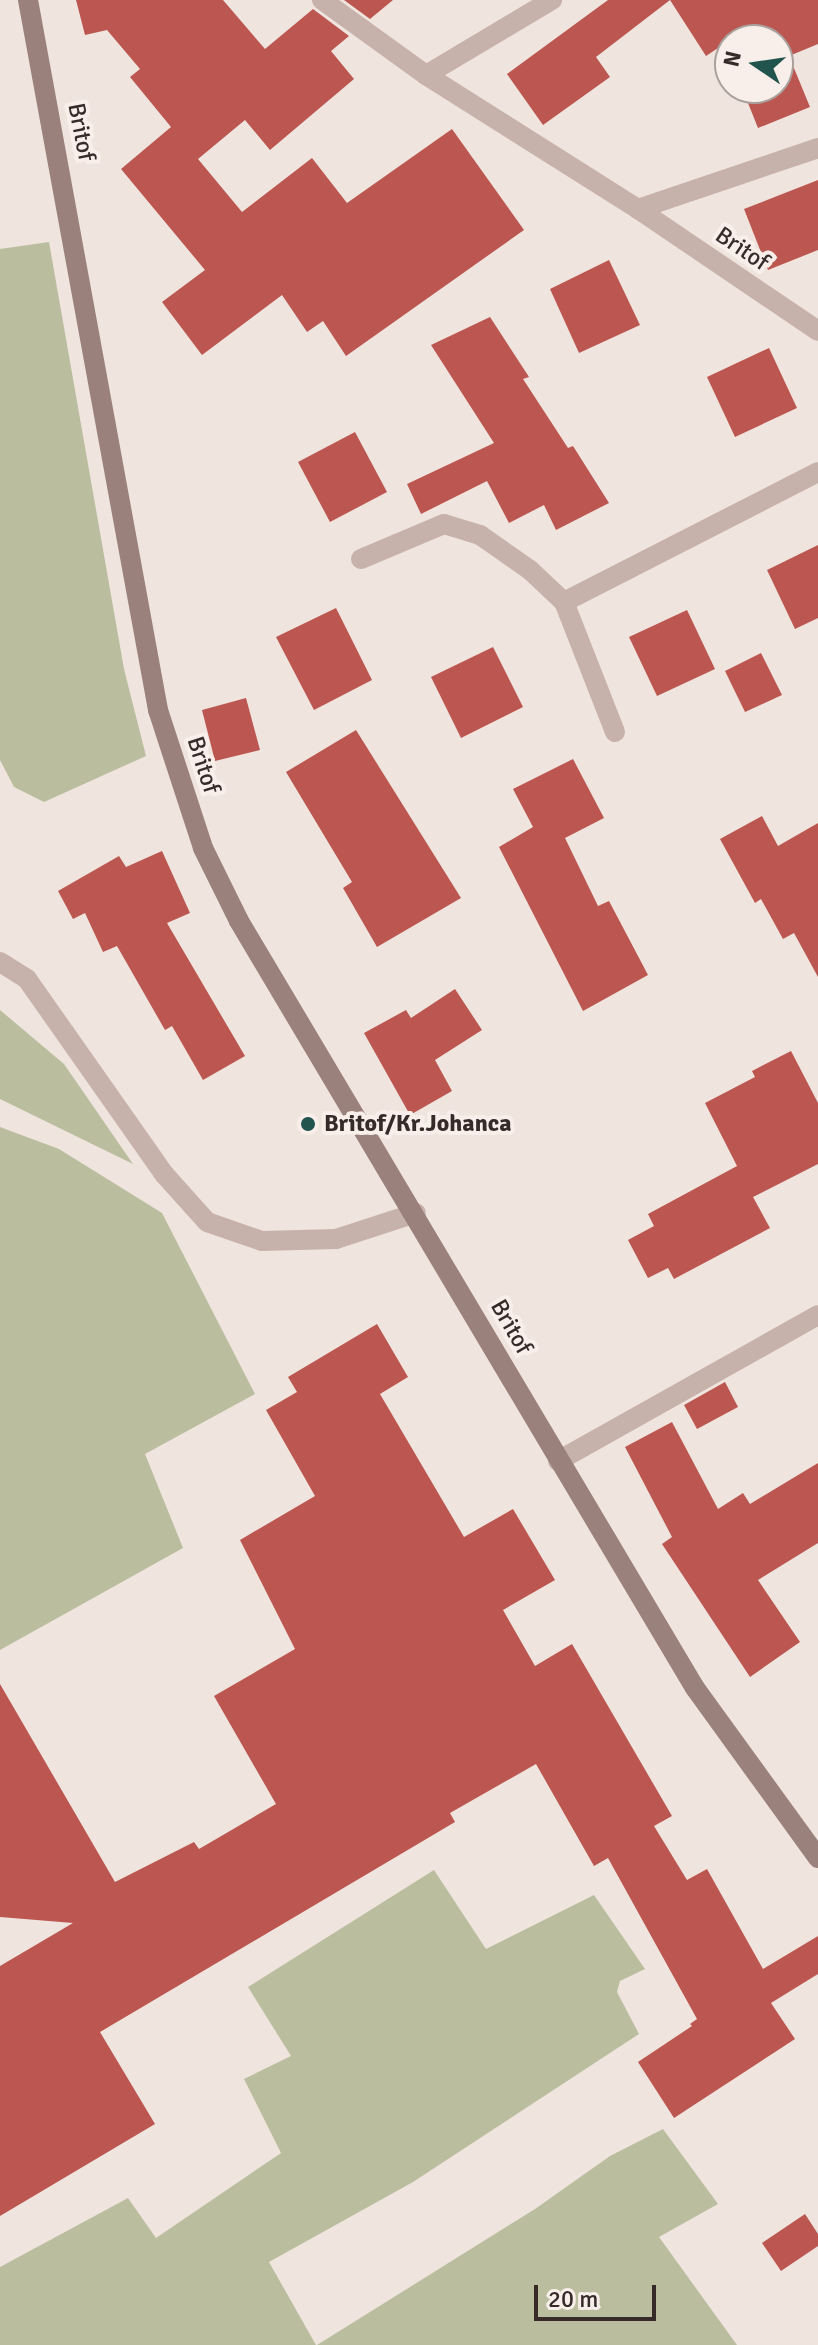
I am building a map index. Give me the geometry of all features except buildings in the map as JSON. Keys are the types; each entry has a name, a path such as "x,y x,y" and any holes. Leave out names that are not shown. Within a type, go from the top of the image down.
{"street":[{"name":"Britof","path":"28,0 158,710 181,789 203,848 239,921 416,1213 558,1461 695,1688 818,1858"},
{"name":"Britof","path":"322,0 426,75 638,209 818,331"},
{"path":"426,75 552,0"},
{"path":"638,209 818,148"},
{"path":"564,602 818,472"},
{"path":"361,559 444,524 480,535 530,570 564,602 615,732"},
{"path":"0,962 27,979 164,1174 207,1222 262,1241 336,1239 416,1213"},
{"path":"558,1461 818,1315"}],"green space":[{"path":"49,242 124,669 146,756 44,802 14,787 0,760 0,249"},
{"path":"0,1010 64,1064 133,1164 0,1099"},
{"path":"0,1127 59,1149 162,1213 255,1394 145,1454 183,1548 0,1650"},
{"path":"434,1870 486,1949 594,1895 645,1969 620,1981 617,1992 639,2034 413,2182 269,2262 316,2345 0,2345 0,2267 128,2198 156,2238 281,2153 244,2079 291,2056 248,1987"},
{"path":"663,2129 718,2204 659,2237 737,2345 317,2345 535,2209 610,2156"}],"place":[{"name":"Britof/Kr.Johanca","path":"308,1124"}]}
